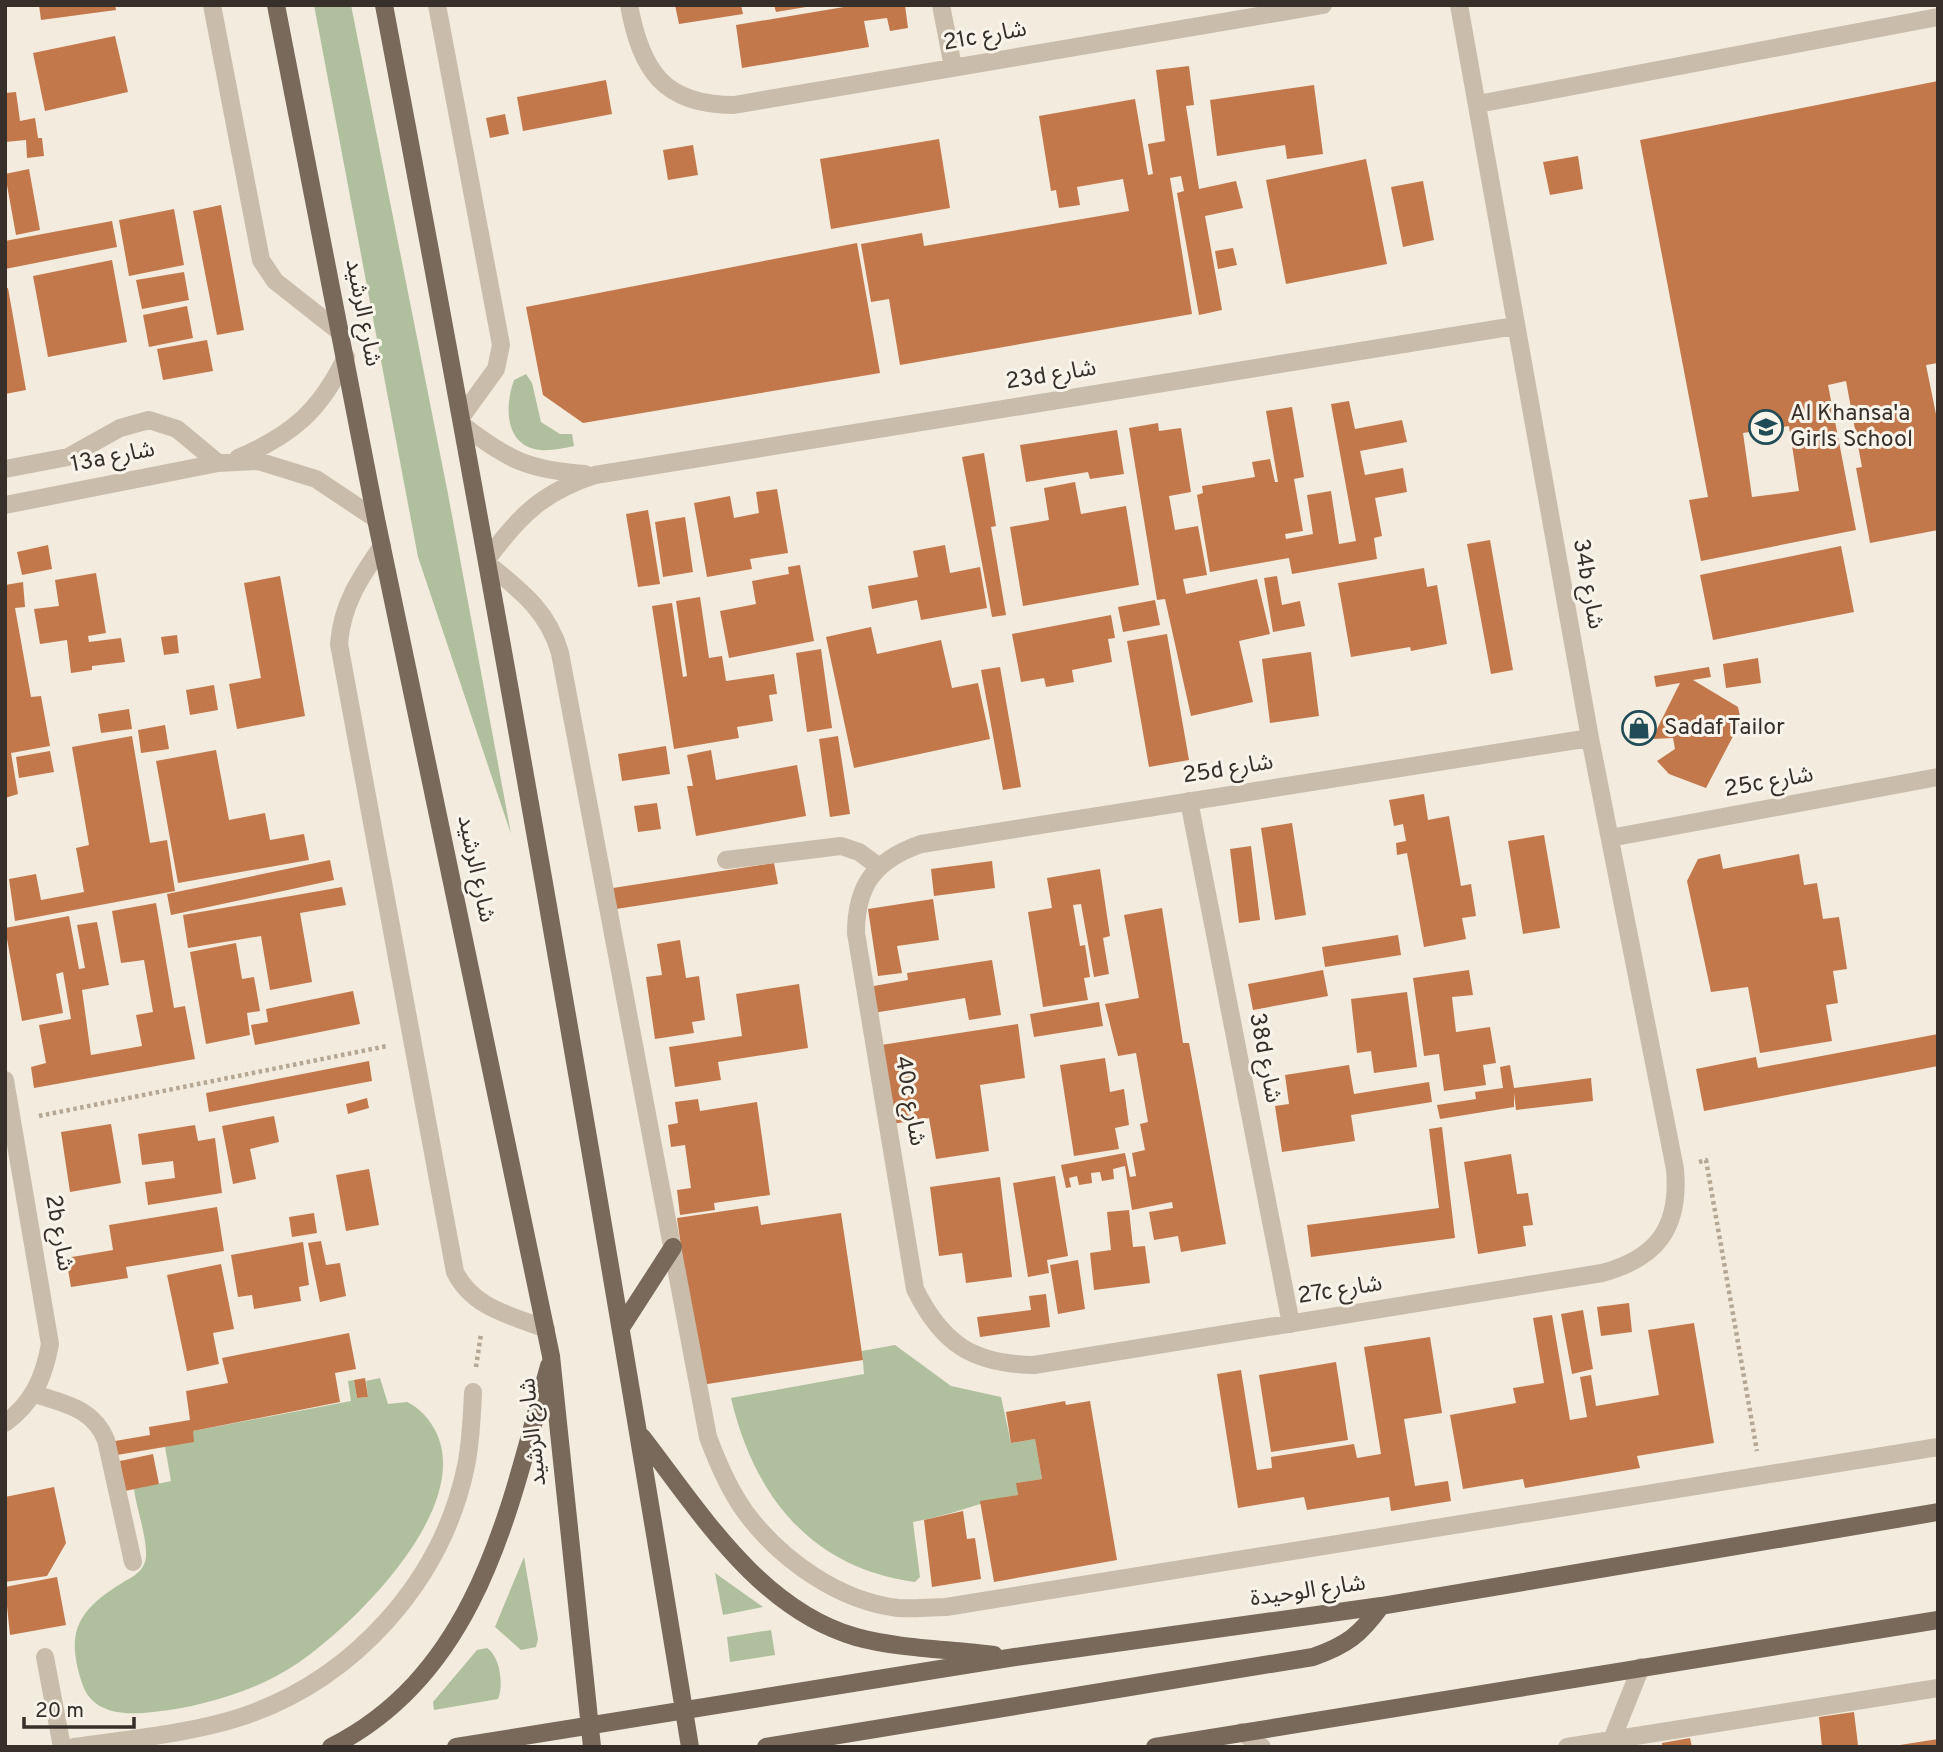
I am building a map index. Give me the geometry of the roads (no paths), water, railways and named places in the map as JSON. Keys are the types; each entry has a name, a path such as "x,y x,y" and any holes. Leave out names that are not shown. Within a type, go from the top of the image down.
{"main road":[{"name":"شارع الرشيد","path":"276,5 376,519 551,1356 592,1747"},
{"path":"384,5 488,561 622,1326 690,1747"},
{"path":"622,1326 673,1247"},
{"path":"331,1747 349,1738 389,1708 424,1673 475,1598 505,1521 551,1356"},
{"path":"640,1435 722,1542 787,1602 813,1618 856,1637 1015,1657"},
{"name":"شارع الوحيدة","path":"588,1726 1015,1657 1381,1606 1938,1511"},
{"path":"766,1747 1313,1657 1341,1647 1364,1630 1381,1606"},
{"path":"1155,1747 1938,1620"},
{"path":"456,1747 588,1726"}],"street":[{"path":"212,5 261,260 275,281 341,333"},
{"path":"437,5 501,345 496,369 463,421"},
{"name":"21c شارع","path":"629,5 635,38 645,62 661,83 683,97 708,105 734,105 1262,10 1323,5"},
{"path":"941,5 953,67"},
{"name":"34b شارع","path":"1459,5 1590,738 1675,1169"},
{"path":"1478,104 1938,17"},
{"name":"23d شارع","path":"488,561 508,531 534,506 563,485 595,475 1516,326"},
{"name":"13a شارع","path":"225,462 286,434 312,412 331,387 346,358"},
{"path":"5,469 68,457 120,428 149,420 177,429 225,462"},
{"name":"23d شارع","path":"463,421 495,450 524,465 595,475"},
{"name":"13a شارع","path":"5,505 225,462 258,461 316,479 376,519"},
{"path":"382,546 352,590 341,625 339,644 455,1272 470,1296 484,1305 546,1329"},
{"path":"488,561 541,610 553,630 560,653 708,1437 724,1477 746,1514 775,1546 809,1573 851,1596 897,1608 946,1607 1938,1447"},
{"name":"25d شارع","path":"878,866 898,852 921,844 1590,738"},
{"name":"25c شارع","path":"1610,838 1938,777"},
{"name":"38d شارع","path":"1189,801 1291,1324"},
{"path":"726,860 841,846 859,852 878,866"},
{"name":"40c شارع","path":"878,866 865,886 856,909 856,933 915,1289 929,1317 949,1339"},
{"name":"2b شارع","path":"5,1080 48,1317 50,1344 46,1370 35,1394"},
{"name":"27c شارع","path":"949,1339 975,1356 1004,1364 1034,1365 1602,1273 1629,1266 1653,1249 1669,1226 1677,1198 1675,1169"},
{"path":"74,1747 189,1730 241,1717 289,1698 331,1672 370,1639 413,1590 433,1556 453,1512 466,1466 473,1392"},
{"path":"5,1423 18,1414 35,1394 81,1410 100,1425 106,1440 133,1562"},
{"path":"45,1657 62,1747"},
{"path":"1609,1743 1641,1667"},
{"path":"1567,1747 1609,1743 1938,1688"},
{"path":"1242,1732 1262,1747"}],"place":[{"name":"Al Khansa'a Girls School","path":"1766,427"},
{"name":"Sadaf Tailor","path":"1639,728"}]}
